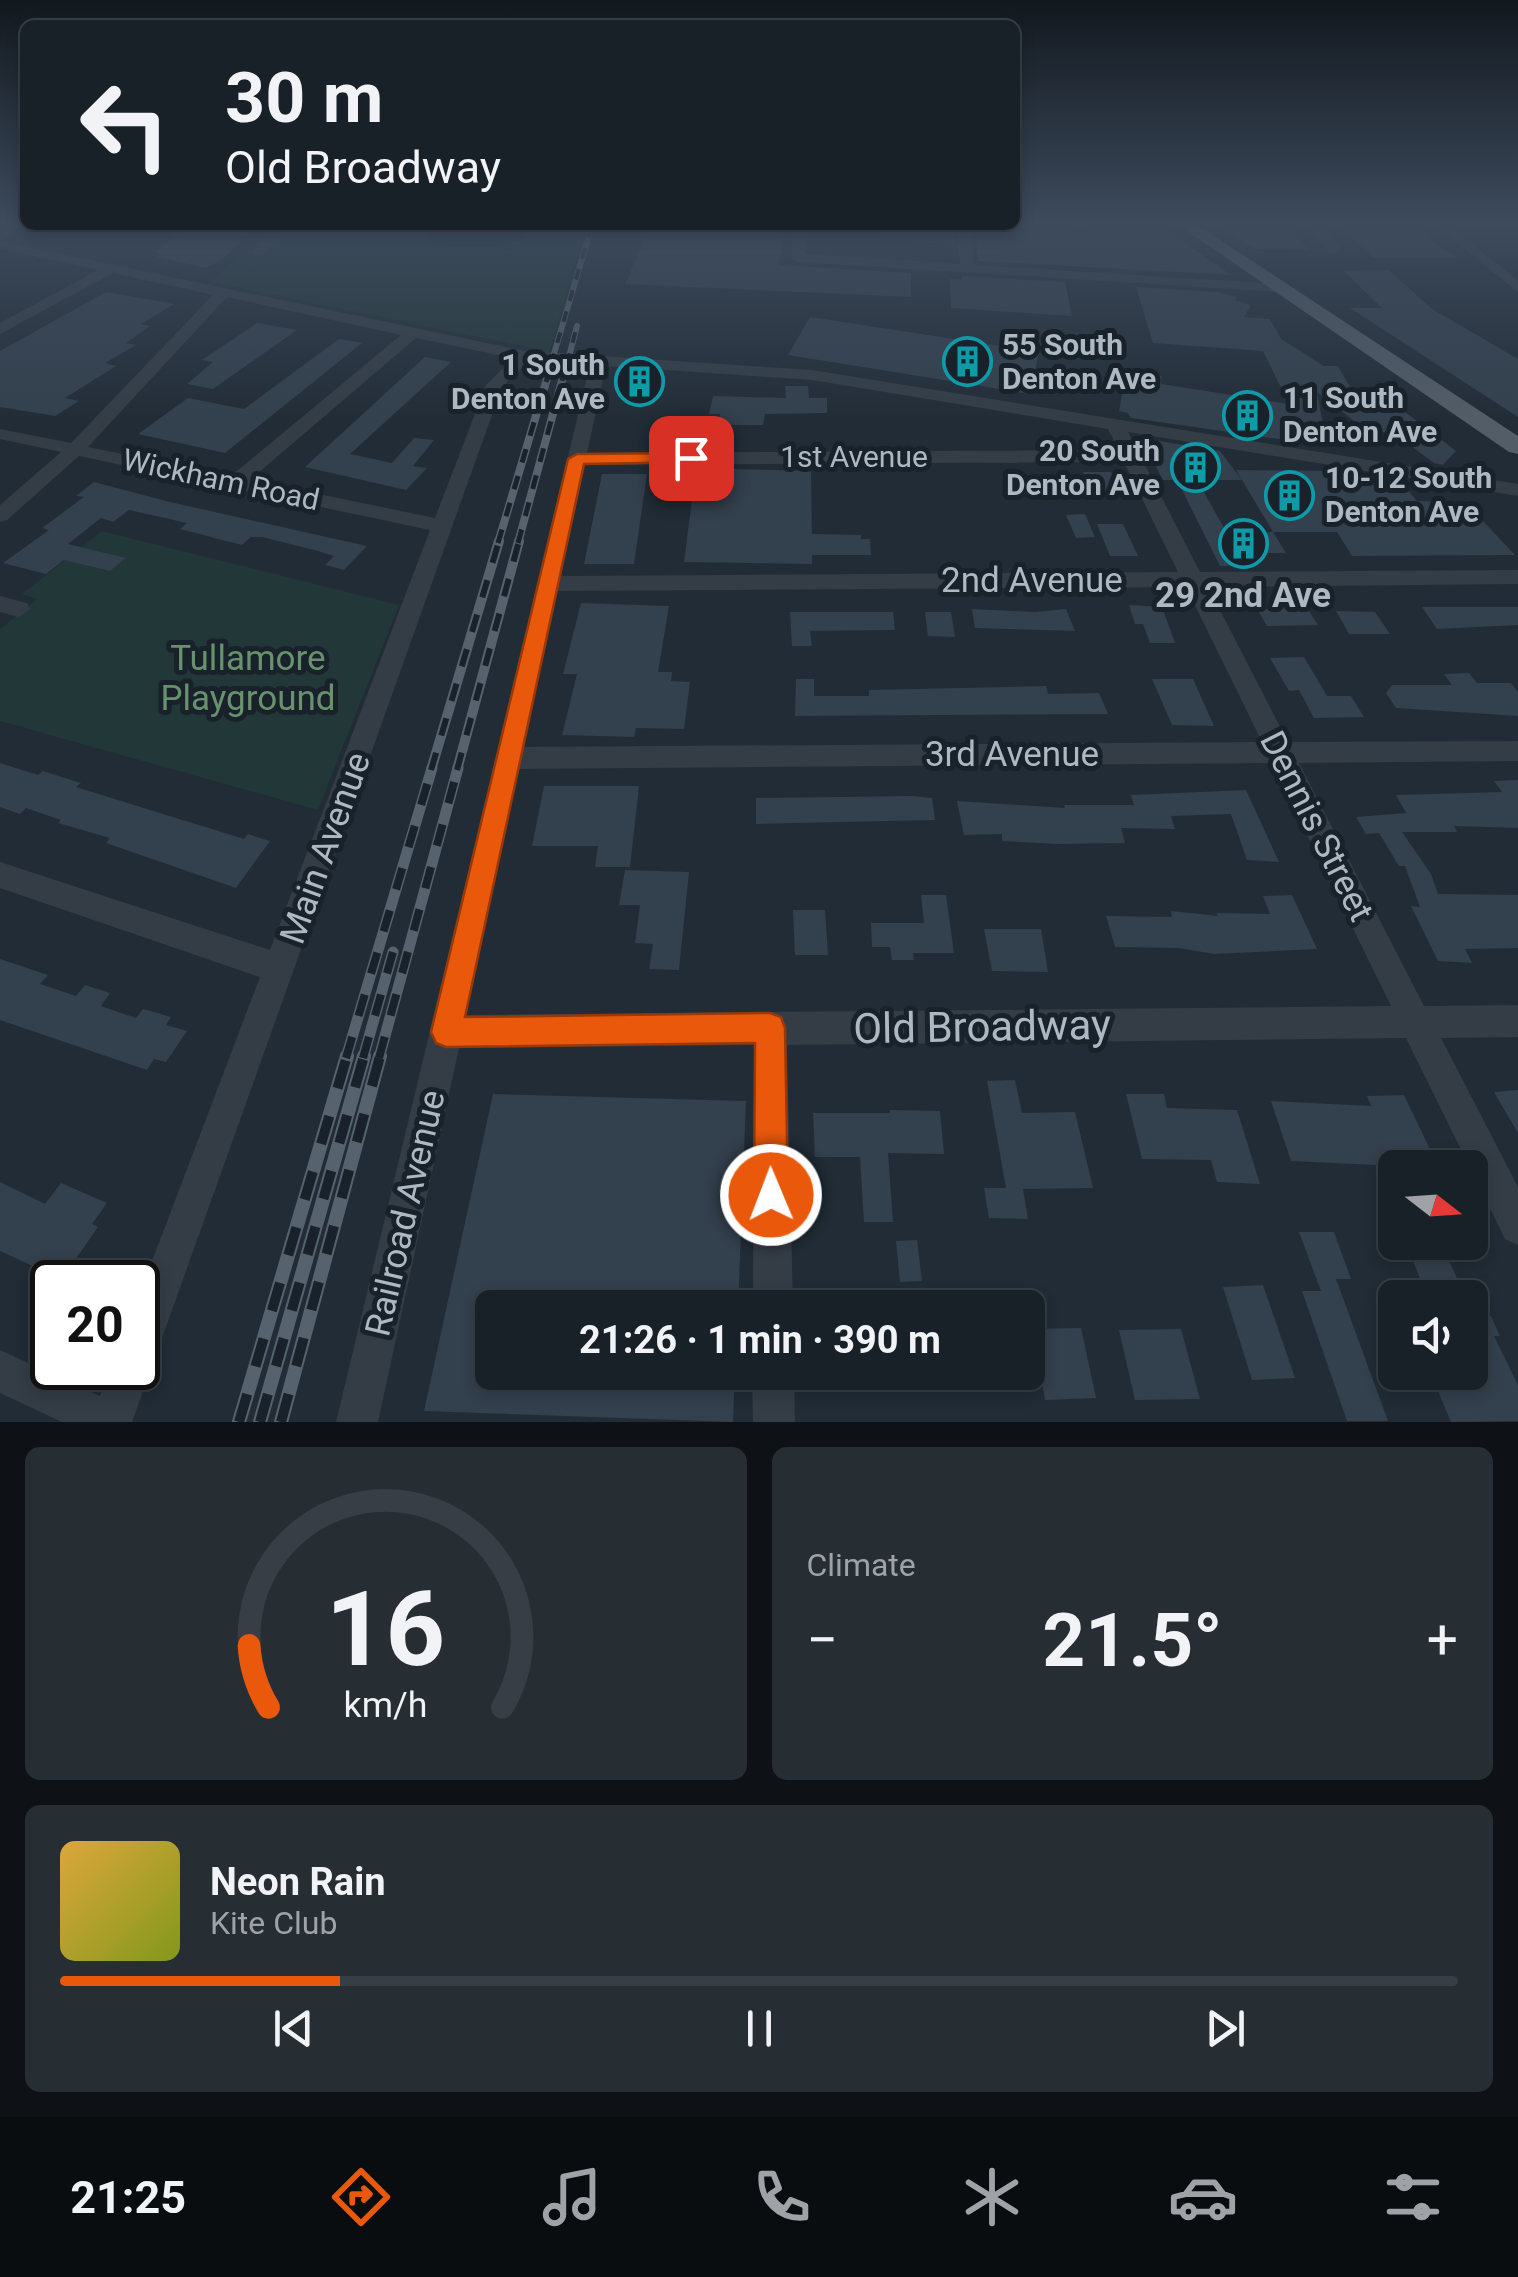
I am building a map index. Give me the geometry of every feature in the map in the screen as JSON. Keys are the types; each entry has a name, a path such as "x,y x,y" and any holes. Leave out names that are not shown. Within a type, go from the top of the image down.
{"main road":[{"path":"1282,288 1518,447"}],"street":[{"path":"0,329 75,288"},
{"path":"206,288 525,356 796,374 1518,490"},
{"path":"0,516 75,450 224,292"},
{"path":"234,484 415,331"},
{"name":"Main Avenue","path":"160,1291 494,385 525,356"},
{"name":"Railroad Avenue","path":"357,1422 600,360"},
{"name":"Dennis Street","path":"1116,426 1518,1226"},
{"name":"Wickham Road","path":"0,434 443,526"},
{"name":"1st Avenue","path":"577,459 1131,456"},
{"name":"2nd Avenue","path":"546,584 1518,577"},
{"name":"3rd Avenue","path":"506,758 1518,750"},
{"path":"0,874 280,969"},
{"name":"Old Broadway","path":"446,1032 1518,1021"},
{"path":"770,1028 773,1290"},
{"path":"0,1371 109,1422 122,1390"},
{"path":"774,1390 774,1422"}],"green space":[{"path":"242,288 568,288 549,355 527,347"},
{"name":"Tullamore Playground","path":"102,531 399,605 318,810 0,721 0,629 37,599 22,594"}],"building":[{"path":"721,288 911,288 911,297"},
{"path":"950,288 1066,288 1072,316 951,308"},
{"path":"1136,288 1217,292 1237,297 1235,300 1251,305 1244,317 1270,319 1281,339 1324,366 1338,366 1364,411 1396,405 1456,451 1443,465 1434,463 1391,431 1378,433 1382,443 1317,392 1327,446 1131,418 1119,411 1126,371 1162,376 1161,384 1289,404 1263,351 1153,343"},
{"path":"1362,288 1409,288 1432,309 1518,359 1518,417 1350,308 1382,308"},
{"path":"106,292 174,304 141,324 150,326 126,343 136,345 105,363 116,366 65,398 79,401 55,416 0,407 0,351"},
{"path":"810,317 1039,352 1030,394 788,355"},
{"path":"257,323 297,330 213,389 187,384 213,362 202,360"},
{"path":"339,339 362,343 225,453 138,434 188,398 244,409"},
{"path":"425,357 451,362 350,454 392,463 414,438 434,440 413,466 427,468 406,490 305,467"},
{"path":"785,386 808,386 809,398 827,398 827,413 765,414 763,425 719,425 720,414 709,414 713,396 786,398"},
{"path":"1141,438 1220,451 1242,480 1197,480 1227,533 1273,532 1286,553 1245,553 1253,565 1220,566 1177,480 1163,480"},
{"path":"696,468 811,471 812,534 861,535 861,539 870,539 871,555 812,555 812,564 684,562"},
{"path":"1236,470 1332,471 1405,487 1417,501 1465,502 1515,555 1352,556 1337,532 1273,532"},
{"path":"1083,472 1111,472 1121,491 1092,492"},
{"path":"602,474 647,474 634,564 584,564"},
{"path":"94,482 367,546 344,570 325,565 334,556 318,551 262,537 251,537 242,545 180,529 187,523 129,510 113,522 101,518 68,544 126,558 110,571 64,560 46,574 3,563 49,530 42,528 84,497 76,496"},
{"path":"1085,514 1095,537 1076,538 1066,515"},
{"path":"1097,524 1123,524 1138,556 1110,556"},
{"path":"581,603 669,606 658,672 672,672 671,681 690,682 684,729 636,728 634,737 562,735 577,674 563,674"},
{"path":"1129,605 1162,607 1175,643 1150,643 1143,624 1135,624"},
{"path":"1422,607 1518,607 1518,625 1437,629"},
{"path":"1307,608 1318,625 1267,626 1257,609"},
{"path":"972,609 1066,609 1075,631 975,628"},
{"path":"1336,611 1375,612 1390,634 1349,634"},
{"path":"790,612 893,612 895,630 810,631 812,646 792,646"},
{"path":"925,612 951,612 955,637 928,636"},
{"path":"1304,657 1327,696 1351,696 1364,717 1314,718 1299,690 1289,691 1270,658"},
{"path":"1469,673 1477,683 1511,683 1518,692 1518,716 1396,708 1386,693 1392,685 1452,685 1444,674"},
{"path":"796,679 814,679 814,696 869,696 869,690 1046,686 1048,694 1099,693 1108,714 795,716"},
{"path":"1152,679 1193,679 1214,726 1172,725"},
{"path":"0,763 38,775 43,771 81,783 76,787 244,839 248,834 270,841 236,888 106,843 110,838 58,823 61,820 26,808 20,814 0,807"},
{"path":"1518,780 1518,828 1454,826 1457,832 1402,832 1431,874 1438,894 1518,895 1518,948 1465,949 1472,963 1438,961 1411,906 1420,907 1405,866 1399,866 1379,833 1366,834 1356,817 1406,813 1396,795 1502,792 1494,781"},
{"path":"544,786 639,786 630,867 595,867 598,846 532,846"},
{"path":"1246,790 1279,862 1247,860 1231,814 1171,816 1175,829 1121,828 1125,843 1057,844 1002,841 1002,834 964,835 957,801 1065,808 1064,805 1134,805 1131,795"},
{"path":"756,798 932,798 935,820 756,824"},
{"path":"625,870 689,872 679,970 649,969 653,944 635,943 640,905 619,905"},
{"path":"921,895 946,895 954,953 913,953 914,960 892,960 890,947 872,947 871,923 924,923"},
{"path":"1292,895 1317,949 1214,954 1179,948 1115,947 1106,916 1172,917 1171,911 1218,916 1217,913 1270,914 1263,896"},
{"path":"793,910 825,910 828,955 795,955"},
{"path":"984,929 1041,929 1048,972 992,971"},
{"path":"0,959 48,975 40,984 76,996 85,985 110,993 101,1006 136,1018 143,1009 171,1017 166,1025 187,1031 166,1062 154,1059 147,1070 0,1020"},
{"path":"1015,1080 1022,1113 1075,1112 1093,1188 1023,1189 1028,1219 989,1218 984,1188 1006,1188 987,1081"},
{"path":"1518,1090 1518,1133 1494,1092"},
{"path":"493,1094 746,1101 739,1290 475,1290 475,1390 734,1390 733,1422 424,1411"},
{"path":"1126,1094 1164,1094 1167,1108 1237,1110 1260,1184 1217,1182 1211,1160 1142,1159"},
{"path":"1404,1095 1430,1150 1378,1150 1378,1165 1291,1161 1271,1101 1371,1106 1367,1096"},
{"path":"940,1111 944,1154 888,1153 893,1222 864,1222 860,1157 815,1157 813,1113"},
{"path":"0,1182 45,1204 61,1183 107,1203 92,1224 98,1227 75,1260 30,1260 30,1265 0,1251"},
{"path":"1299,1232 1334,1232 1351,1279 1336,1279 1388,1421 1347,1421 1302,1291 1321,1291"},
{"path":"917,1240 922,1281 900,1282 896,1241"},
{"path":"1413,1260 1449,1260 1458,1280 1421,1280"},
{"path":"1263,1285 1295,1378 1252,1380 1223,1287"},
{"path":"1491,1316 1500,1336 1494,1336 1518,1385 1518,1421 1451,1422 1438,1390 1488,1390"},
{"path":"1081,1328 1096,1398 1045,1400 1045,1329"},
{"path":"1181,1329 1200,1399 1135,1400 1119,1330"}],"railway":[{"path":"551,364 573,288"},
{"path":"567,364 577,326"},
{"path":"498,543 552,362"},
{"path":"518,543 567,362"},
{"path":"431,770 499,541"},
{"path":"457,770 519,541"},
{"path":"346,1058 432,768"},
{"path":"379,1058 458,768"},
{"path":"363,1058 393,952"},
{"path":"239,1422 347,1056"},
{"path":"260,1422 364,1056"},
{"path":"281,1422 380,1056"}],"place":[{"name":"55 South Denton Ave","path":"967,362"},
{"name":"1 South Denton Ave","path":"640,382"},
{"name":"11 South Denton Ave","path":"1248,415"},
{"name":"20 South Denton Ave","path":"1195,468"},
{"name":"10-12 South Denton Ave","path":"1290,495"},
{"name":"29 2nd Ave","path":"1243,543"}],"route":[{"path":"691,458 577,459 446,1032 770,1028 771,1195"}]}
